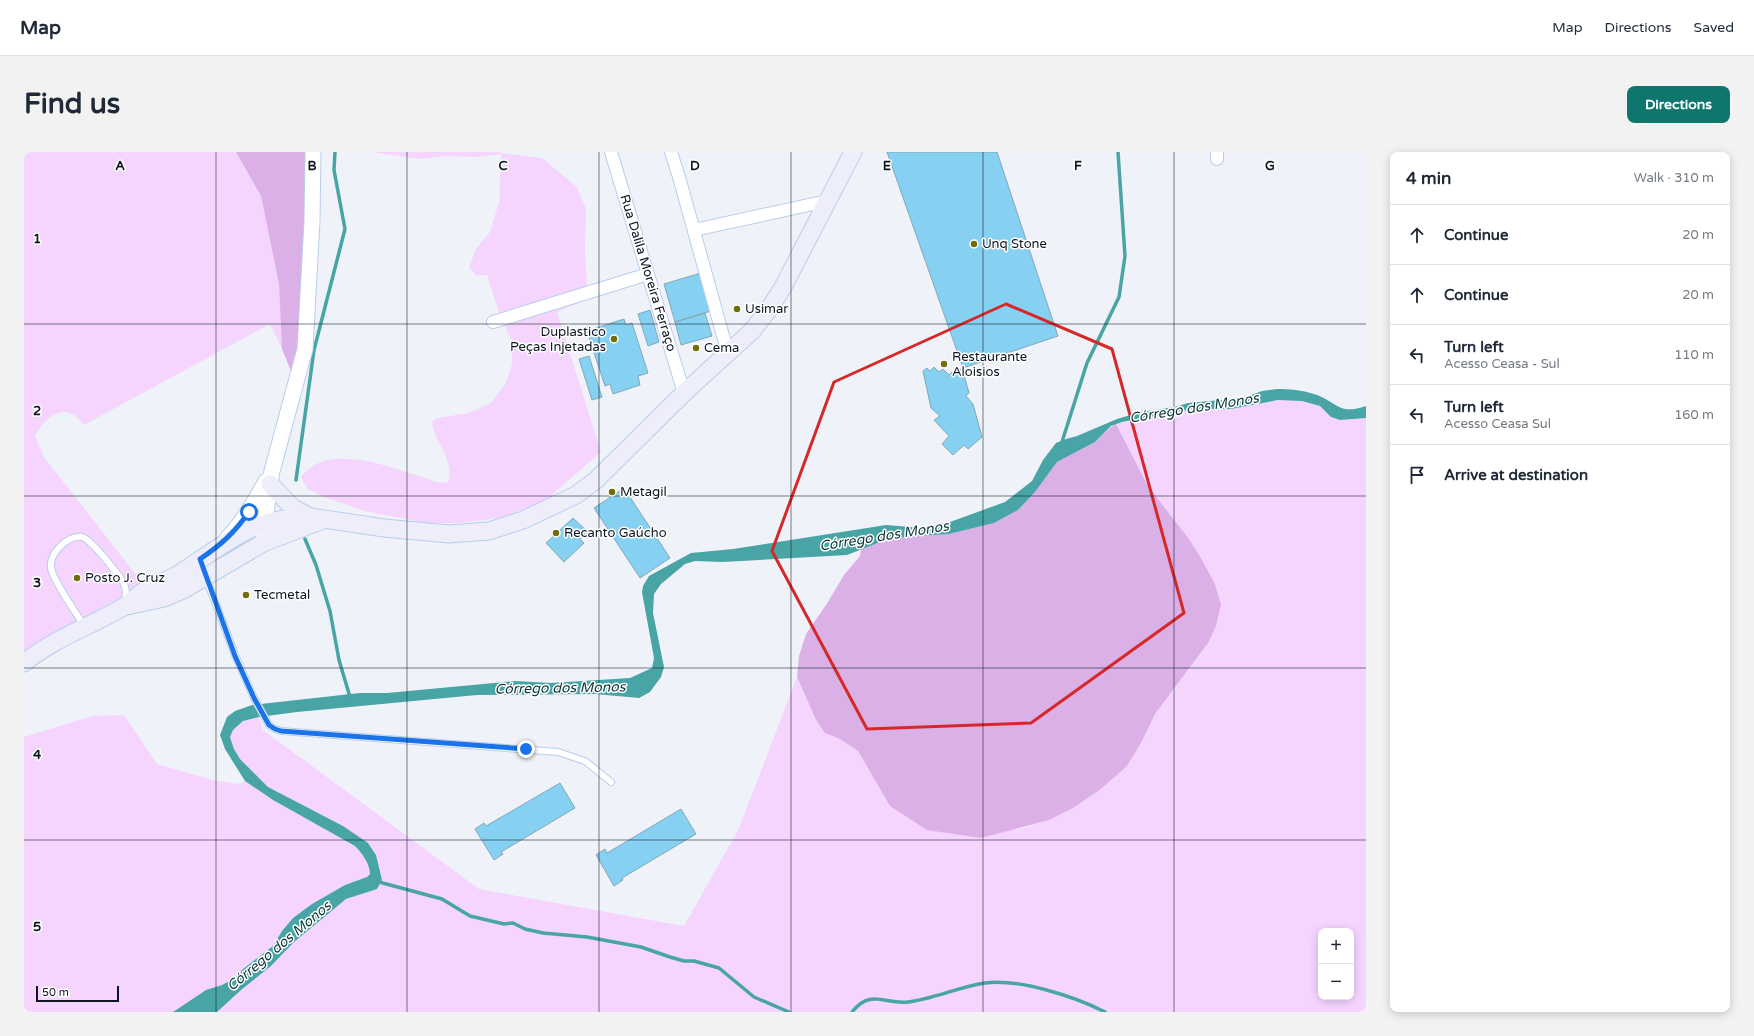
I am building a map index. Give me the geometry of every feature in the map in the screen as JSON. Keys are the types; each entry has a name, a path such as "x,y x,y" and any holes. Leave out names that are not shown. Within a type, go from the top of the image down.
{"main road":[{"path":"203,568 222,544 255,526 298,517 318,518 384,528 449,534 489,531 523,520 576,495 596,480 684,393 752,331 769,309 783,287 853,152"},
{"path":"271,478 293,508 318,518"},
{"path":"24,663 84,626 125,606 143,592 176,576 203,568 318,518"}],"street":[{"path":"263,543 264,524 271,478 305,349 312,229 313,152"},
{"name":"Rua Dalila Moreira Ferraço","path":"612,152 684,393"},
{"path":"671,152 728,354"},
{"path":"694,230 827,201"},
{"path":"493,322 648,274"},
{"path":"222,544 239,526 271,478"}],"lane":[{"path":"84,626 51,569 52,557 59,548 71,540 82,537 90,542 123,582 126,590 125,606"},
{"path":"203,568 235,656 254,698 266,720 275,729 281,731 558,752 584,761 611,782"}],"highlighted area":[{"path":"1006,304 1112,349 1184,613 1031,723 867,729 772,551 834,382"}],"shaded area":[{"path":"24,152 236,152 261,196 279,284 282,349 270,324 84,425 74,415 66,412 55,415 45,422 35,436 44,457 144,585 109,604 24,656"},
{"path":"236,152 308,152 302,301 296,367 293,376 282,349 279,284 261,196"},
{"path":"371,152 501,152 542,158 577,187 586,209 585,252 588,299 557,312 601,452 545,501 499,518 459,523 426,523 364,511 324,497 308,489 301,477 310,468 323,461 338,459 374,463 440,483 448,482 449,466 447,458 436,437 432,422 437,418 469,413 491,403 506,383 512,364 512,341 501,319 487,275 476,275 469,267 476,249 490,232 499,202 501,154 478,157 446,156 420,159"},
{"path":"1278,400 1302,401 1320,406 1331,417 1340,420 1366,418 1366,1012 217,1012 271,966 293,942 346,899 377,889 382,880 343,826 268,787 240,759 234,749 230,737 232,732 241,722 254,718 259,717 263,730 479,889 684,926 739,828 797,677 816,720 825,733 840,739 858,751 890,806 1017,830 1049,820 1073,808 1101,789 1127,766 1142,741 1155,714 1208,643 1215,584 1189,539 1148,486 1116,424 1193,409 1231,409"},
{"path":"1116,424 1148,486 1189,539 1215,584 1221,605 1216,626 1208,643 1155,714 1142,741 1127,766 1101,789 1073,808 1049,820 981,838 927,830 890,806 858,751 840,739 825,733 816,720 797,677 799,656 806,634 844,575 860,556 861,549 890,538 949,534 994,523 1018,510 1035,492 1057,462 1095,442"},
{"path":"124,715 157,764 213,780 238,784 247,781 273,800 355,846 369,866 370,874 367,877 345,885 312,904 293,918 282,931 273,946 243,969 235,978 222,985 206,990 173,1012 24,1012 24,737 92,716"}],"water":[{"name":"Córrego dos Monos","path":"1277,389 1296,390 1309,393 1322,397 1343,408 1357,409 1366,406 1366,418 1340,420 1331,417 1320,406 1302,401 1278,400 1231,409 1193,409 1122,422 1111,426 1095,442 1057,462 1035,492 1018,510 994,523 949,534 890,538 847,555 723,562 695,561 685,564 661,584 654,594 653,613 664,667 661,677 650,692 639,698 595,694 477,695 297,712 259,717 243,721 233,730 230,737 234,749 240,759 268,787 343,826 368,843 376,855 382,880 377,889 346,899 294,942 271,966 217,1012 173,1012 206,990 222,985 235,978 243,969 273,946 282,931 293,918 312,904 345,885 367,877 370,874 369,866 355,846 273,800 245,781 225,749 220,735 227,717 235,711 252,705 360,693 387,693 515,681 551,683 630,678 652,668 654,658 642,592 643,586 649,576 691,553 733,549 886,525 923,528 950,522 1005,502 1032,481 1043,460 1056,443 1117,419 1140,412 1175,407 1188,403 1243,398 1262,391"}],"building":[{"name":"Unq Stone","path":"887,152 997,152 1058,336 963,368"},
{"path":"701,273 711,311 675,322 664,284"},
{"path":"650,310 659,342 648,346 638,314"},
{"path":"705,313 712,336 681,345 675,322"},
{"path":"624,319 626,325 632,323 648,373 638,376 640,385 613,394 610,384 605,386 587,331"},
{"path":"589,356 602,397 592,400 579,359"},
{"path":"934,367 939,372 943,369 949,375 952,372 954,375 962,368 969,393 966,396 973,404 982,437 968,449 964,445 953,455 942,444 949,436 934,420 940,416 931,408 923,371 927,368 930,371"},
{"path":"624,488 670,558 640,578 594,508"},
{"path":"573,518 588,532 580,539 584,543 564,562 546,543"},
{"path":"560,783 575,808 501,852 503,854 494,860 475,829 484,823 486,826"},
{"path":"681,809 696,834 622,878 623,880 614,886 596,855 605,849 607,853"}],"waterway":[{"path":"296,480 314,350 345,229 334,170 335,152"},
{"path":"1061,445 1087,363 1119,297 1125,256 1118,152"},
{"path":"305,539 316,565 330,611 339,660 350,697"},
{"path":"379,882 442,899 470,916 504,924 513,923 525,929 543,933 587,937 641,947 684,961 694,961 719,968 754,997 789,1012"},
{"path":"852,1012 859,1005 872,999 908,1002 965,987 998,982 1014,983 1046,990 1079,1000 1105,1012"}],"place":[{"name":"Unq Stone","path":"974,244"},
{"name":"Usimar","path":"737,309"},
{"name":"Duplastico Peças Injetadas","path":"614,339"},
{"name":"Cema","path":"696,348"},
{"name":"Restaurante Aloisios","path":"944,364"},
{"name":"Metagil","path":"612,492"},
{"name":"Recanto Gaúcho","path":"556,533"},
{"name":"Posto J. Cruz","path":"77,578"},
{"name":"Tecmetal","path":"246,595"}],"route":[{"path":"249,512 239,526 222,544 200,559 235,656 254,698 269,725 281,731 526,749"}]}
